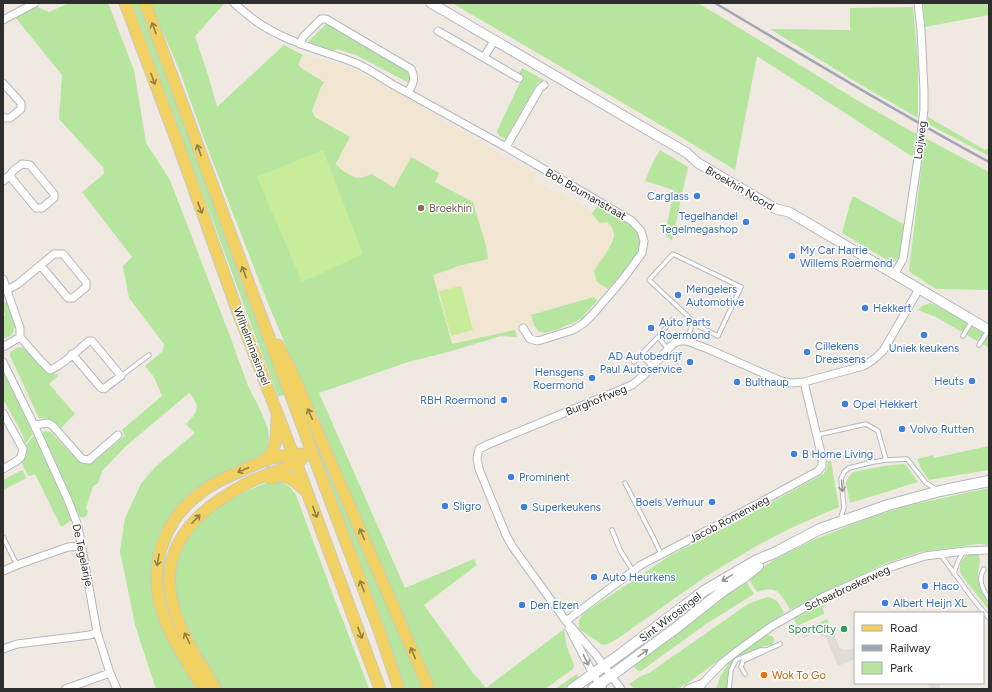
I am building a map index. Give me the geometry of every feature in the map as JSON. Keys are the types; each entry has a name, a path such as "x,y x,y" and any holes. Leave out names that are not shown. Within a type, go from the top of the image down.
{"main road":[{"name":"Wilhelminasingel","path":"125,3 236,307 295,458 380,689"},
{"name":"Wilhelminasingel","path":"145,3 380,632 399,689"},
{"path":"258,308 290,368 429,689"},
{"path":"266,461 275,445 277,411"},
{"path":"216,689 188,641 176,614 171,596 170,579 170,570 175,551 179,542 193,522 208,508 246,483 295,458 313,454"},
{"path":"204,689 172,636 161,607 158,594 157,565 160,550 166,534 184,507 206,488 220,480 276,457 295,458"},
{"path":"246,483 282,476 292,479 307,492"},
{"name":"Sint Wirosingel","path":"572,689 704,591 757,560 774,553 820,529 888,505 940,491 989,481"},
{"name":"Sint Wirosingel","path":"599,687 774,553"}],"street":[{"path":"3,20 35,3"},
{"name":"Bob Boumanstraat","path":"234,3 259,24 275,33 300,44 353,62 373,72 506,147 632,221 640,231 644,241 642,254 623,279 584,323 573,330 538,341 530,339 523,328"},
{"name":"Broekhin Noord","path":"431,3 687,153 704,167 776,209 789,212 989,330"},
{"name":"Loijweg","path":"894,275 903,260 924,110 921,29 918,3"},
{"path":"300,44 303,38 321,19 326,19 411,69 414,74 414,79 408,93"},
{"path":"438,31 519,78"},
{"path":"484,57 494,41"},
{"path":"3,83 21,103 21,109 10,118 3,117"},
{"path":"506,147 540,88 544,85"},
{"path":"3,181 22,164 30,165 54,194 54,198 42,208 36,208 10,175"},
{"path":"7,290 18,284 54,254 63,254 86,282 86,287 74,298 68,298 41,266"},
{"path":"3,279 20,328 20,337 50,370 89,341 92,341 121,376 104,389 101,388 72,354"},
{"path":"687,341 781,381 791,383 804,382 870,363 882,351 919,290"},
{"path":"3,347 20,337"},
{"name":"Burghoffweg","path":"612,676 566,621 512,546 479,469 477,458 479,449 632,385 643,376 673,344 679,341 687,341"},
{"name":"De Tegelarije","path":"3,362 34,425 68,500 78,526 97,632 117,689"},
{"name":"Jacob Romenweg","path":"566,621 641,565 818,471 822,466 822,457 804,382"},
{"path":"3,413 23,449 21,457 3,469"},
{"path":"34,425 48,423 53,426 82,459 89,460 118,435"},
{"path":"3,571 68,547 82,546"},
{"name":"Schaarbroekerweg","path":"688,689 703,687 723,662 772,626 823,597 888,568 925,556 965,551 989,550"},
{"name":"Burghoffweg","path":"566,621 599,687"},
{"path":"3,649 17,644 90,635 97,632"},
{"path":"65,689 110,672"},
{"path":"612,676 620,689"}],"lane":[{"path":"672,254 741,287 718,336 693,321 649,280 672,254"},
{"path":"634,362 672,320"},
{"path":"687,341 693,321"},
{"path":"963,336 972,321"},
{"path":"979,345 989,330"},
{"path":"658,337 668,349"},
{"path":"121,376 149,355"},
{"path":"640,355 652,366"},
{"path":"817,435 866,424 878,431 886,460"},
{"path":"839,522 844,508 841,479 844,472 849,468 886,460 907,459 926,483 940,491"},
{"path":"625,483 661,554"},
{"path":"612,530 620,550 633,571"},
{"path":"3,537 17,565"},
{"path":"954,574 960,557 965,551"},
{"path":"940,554 984,612"},
{"path":"984,569 981,573 981,578 984,590 989,598"},
{"path":"745,674 742,667 743,661 780,644"},
{"path":"729,689 731,670 736,660 760,650 766,650"}],"shaded area":[{"name":"Broekhin","path":"284,45 303,55 305,54 351,68 381,81 445,122 536,174 533,180 557,193 561,193 592,212 600,210 629,228 604,291 582,316 452,344 333,375"},
{"path":"830,626 840,648 844,650 854,648 854,659 838,666 825,636 821,637 819,631 803,638 801,633"},
{"path":"928,684 939,684 941,689 930,689"}],"green space":[{"path":"69,3 108,3 134,70 146,143 170,180 248,386 261,411 268,429 269,439 267,448 257,461 174,514 161,531 157,541 152,562 151,581 154,604 162,628 173,650 183,664 195,689 156,689 135,625 120,551 125,518 141,484 155,467 195,433 186,424 195,413 196,405 193,397 189,393 126,446 102,471 98,483 93,486 86,508 88,512 83,518 79,516 42,438 42,434 45,431 51,432 80,463 90,464 125,436 122,430 162,396 154,377 145,366 163,351 164,344 129,298 123,266 132,257 82,192 104,174 103,167 59,119 62,75 15,17 35,6 49,12"},
{"path":"132,3 139,3 286,394 278,397"},
{"path":"150,3 225,3 195,36 217,107 284,45 303,55 298,64 301,68 324,82 312,111 315,117 350,137 336,163 346,173 359,178 372,174 394,188 411,157 439,173 435,182 473,202 486,246 488,259 458,266 433,275 452,344 515,330 517,337 501,336 408,362 319,393 405,588 474,559 477,565 424,605 473,673 486,688 564,629 567,647 574,665 573,669 545,689 431,689 267,301 206,144 179,69"},
{"path":"452,3 697,3 855,99 916,134 913,157 757,56 735,170"},
{"path":"923,3 989,3 989,15 925,27"},
{"path":"913,7 918,62 918,118 770,29 850,30 850,8"},
{"path":"326,24 407,70 410,76 409,83 356,55 336,49 334,51 308,42"},
{"path":"522,68 544,80 543,84 538,82 510,131 511,135 508,140 499,136 497,131 523,76 519,73"},
{"path":"928,117 985,150 989,148 989,156 928,124"},
{"path":"925,138 989,172 989,290 936,289 911,273 909,270"},
{"path":"323,150 363,254 302,282 257,177"},
{"path":"660,150 688,167 672,241 665,234 674,190 645,181"},
{"path":"853,196 905,225 900,257 892,263 842,233"},
{"path":"597,206 618,217 632,227 636,231 640,241 640,249 637,255 608,289 597,282 594,271 609,248 614,233 607,222 600,223 592,214"},
{"path":"461,286 473,330 451,336 439,291"},
{"path":"594,297 597,301 581,319 559,329 545,333 538,331 534,325 531,315"},
{"path":"7,301 16,327 14,328 12,335 3,339 3,317 5,315 3,303"},
{"path":"930,303 989,335 989,348 936,317 918,310 922,306"},
{"path":"25,346 45,370 59,375 49,384 75,414 61,428 52,420 39,418 10,356 10,352 19,347 23,348"},
{"path":"3,370 33,434 25,444 23,435 3,399"},
{"path":"288,372 425,689 405,689 378,610"},
{"path":"35,434 62,493 72,520 61,527 35,474 30,476 28,475 21,462 25,459 27,450 26,445"},
{"path":"989,446 989,470 929,480 917,459 934,455 934,458"},
{"path":"828,461 831,461 839,507 793,527 758,545 705,577 617,639 609,643 601,644 579,629 579,620 584,613 671,555 738,521 823,474 827,468"},
{"path":"902,464 906,465 918,482 850,503 846,483 853,472"},
{"path":"22,470 26,476 25,479 3,490 3,480"},
{"path":"271,481 285,484 291,488 296,495 369,689 219,689 186,624 180,609 175,586 175,572 183,547 207,515 239,494"},
{"path":"989,488 989,545 979,544 920,552 884,564 790,610 778,592 770,589 757,592 748,578 775,559 811,541 866,519 906,506"},
{"path":"971,553 978,554 979,556 980,561 978,576 982,592 988,602 989,610 962,576 960,566 962,560"},
{"path":"745,580 754,594 706,624 641,671 638,671 634,667 637,660"},
{"path":"768,597 780,605 784,613 685,685 676,689 635,689 629,684 641,676 649,673 748,604"},
{"path":"827,601 828,603 823,608 824,614 797,626 794,619"},
{"path":"827,619 830,626 800,632"},
{"path":"766,635 774,638 772,646 764,646 735,659 730,668 728,689 716,689 720,677 729,662"},
{"path":"577,674 579,677 572,684 555,689"}],"railway":[{"path":"715,3 885,104 989,162"}],"place":[{"name":"Carglass","path":"697,196"},
{"name":"Broekhin","path":"421,208"},
{"name":"Tegelhandel Tegelmegashop","path":"746,222"},
{"name":"My Car Harrie Willems Roermond","path":"792,256"},
{"name":"Mengelers Automotive","path":"678,295"},
{"name":"Hekkert","path":"865,308"},
{"name":"Auto Parts Roermond","path":"651,328"},
{"name":"Uniek keukens","path":"924,335"},
{"name":"Cillekens Dreessens","path":"807,352"},
{"name":"AD Autobedrijf Paul Autoservice","path":"690,362"},
{"name":"Hensgens Roermond","path":"592,378"},
{"name":"Heuts","path":"972,381"},
{"name":"Bulthaup","path":"737,382"},
{"name":"RBH Roermond","path":"504,400"},
{"name":"Opel Hekkert","path":"845,404"},
{"name":"Volvo Rutten","path":"902,429"},
{"name":"B Home Living","path":"794,454"},
{"name":"Prominent","path":"511,477"},
{"name":"Boels Verhuur","path":"712,502"},
{"name":"Sligro","path":"445,506"},
{"name":"Superkeukens","path":"524,507"},
{"name":"Auto Heurkens","path":"594,577"},
{"name":"Haco","path":"925,586"},
{"name":"Albert Heijn XL","path":"885,603"},
{"name":"Den Elzen","path":"522,605"},
{"name":"SportCity","path":"844,629"},
{"name":"Wok To Go","path":"764,675"}]}
